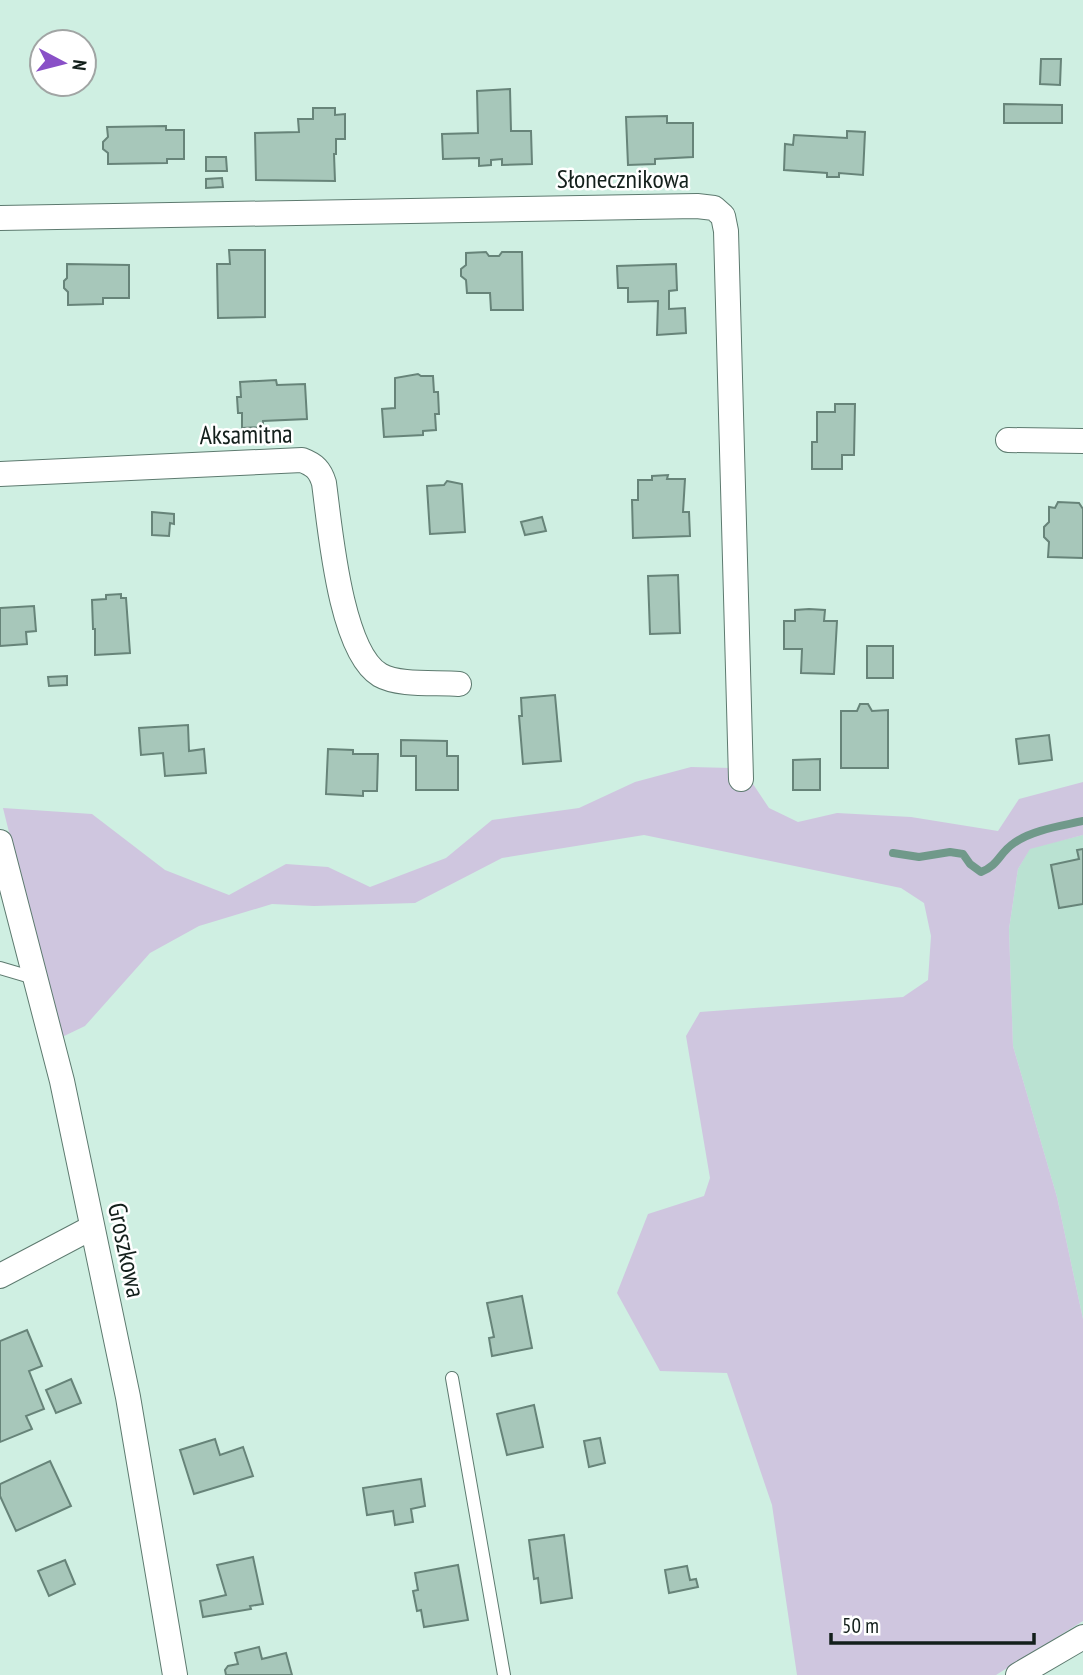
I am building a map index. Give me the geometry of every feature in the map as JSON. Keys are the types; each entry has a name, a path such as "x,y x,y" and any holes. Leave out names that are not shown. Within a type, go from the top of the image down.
{"street":[{"name":"Słonecznikowa","path":"0,218 325,211 697,206 714,208 723,216 726,231 741,779"},
{"path":"1008,440 1083,441"},
{"name":"Aksamitna","path":"0,474 302,460 313,464 321,472 324,483 335,573 353,635 367,662 378,674 391,680 459,684"},
{"name":"Groszkowa","path":"0,842 62,1082 128,1397 174,1675"},
{"path":"0,1276 92,1228"},
{"path":"1018,1675 1083,1637"}],"lane":[{"path":"0,968 34,978"},
{"path":"452,1378 504,1675"}],"shaded area":[{"path":"691,767 732,768 751,781 769,808 798,822 837,813 911,817 998,831 1019,799 1083,782 1083,835 1030,849 1018,869 1009,929 1013,1046 1057,1197 1083,1319 1083,1621 996,1675 797,1675 772,1505 727,1373 660,1371 617,1293 648,1214 704,1196 710,1178 686,1036 700,1012 903,997 928,980 931,936 924,903 901,888 644,835 502,858 415,903 314,906 272,904 199,926 150,953 85,1026 60,1038 3,808 92,814 165,870 229,895 286,864 328,867 370,887 446,858 492,820 579,808 635,782"},
{"path":"1083,835 1083,1319 1057,1197 1013,1046 1009,929 1018,869 1030,848"}],"building":[{"path":"1041,59 1061,59 1060,85 1040,84"},
{"path":"510,89 511,131 531,131 532,164 502,165 502,159 491,160 491,165 479,166 479,158 443,159 442,134 478,133 477,91"},
{"path":"1004,104 1062,105 1062,123 1004,123"},
{"path":"313,108 335,108 335,115 345,114 345,139 336,139 335,181 256,180 255,133 299,132 298,119 313,119"},
{"path":"667,116 667,123 693,123 693,157 655,159 655,164 628,165 626,117"},
{"path":"166,126 166,130 184,130 184,159 167,159 167,163 108,164 108,153 103,149 103,142 108,137 107,127"},
{"path":"847,131 865,132 863,175 839,173 839,177 827,177 827,173 784,170 785,144 793,145 794,135 847,138"},
{"path":"206,157 226,157 227,171 206,171"},
{"path":"222,178 223,187 206,188 206,179"},
{"path":"229,250 265,250 265,317 218,318 217,264 230,264"},
{"path":"486,252 489,256 499,256 502,252 522,252 523,310 491,310 490,293 467,293 466,280 461,276 461,269 466,265 466,253"},
{"path":"67,264 129,265 129,298 103,298 103,304 68,305 68,292 64,288"},
{"path":"676,264 677,290 669,291 669,309 685,308 686,333 657,335 658,301 628,302 628,288 618,288 617,266"},
{"path":"418,374 433,376 434,392 438,392 439,414 435,414 436,430 423,431 423,435 384,437 382,409 395,408 395,378"},
{"path":"276,380 277,385 305,384 307,419 263,421 263,427 242,428 242,413 238,413 237,397 241,397 240,382"},
{"path":"835,404 855,404 854,455 842,455 842,469 812,469 812,442 817,442 817,412 835,412"},
{"path":"668,475 667,479 685,479 683,512 689,512 690,536 633,538 632,500 638,500 638,480 652,480 652,476"},
{"path":"447,481 462,484 465,532 430,534 427,486 444,485"},
{"path":"1058,502 1079,503 1083,509 1083,558 1048,557 1049,542 1044,537 1044,527 1049,522 1049,507 1055,508"},
{"path":"152,512 174,514 174,524 170,523 169,536 152,535"},
{"path":"542,517 546,531 525,535 521,522"},
{"path":"678,575 680,633 650,634 648,576"},
{"path":"121,594 121,598 126,598 130,653 95,655 92,600"},
{"path":"34,606 36,631 26,632 27,644 0,646 0,608"},
{"path":"795,610 825,610 824,621 837,621 834,674 801,673 802,649 784,649 784,621 795,621"},
{"path":"867,646 893,646 893,678 867,678"},
{"path":"67,676 67,685 49,686 48,677"},
{"path":"555,695 561,761 523,764 519,716 522,716 521,698"},
{"path":"860,704 868,704 872,711 888,710 888,768 841,768 841,711 857,711"},
{"path":"188,725 189,751 204,749 206,773 165,776 163,753 141,755 139,728"},
{"path":"1049,735 1052,760 1019,764 1016,739"},
{"path":"401,740 447,741 447,756 458,756 458,790 416,790 416,756 401,756"},
{"path":"328,749 353,750 353,754 378,754 377,791 363,791 363,796 326,794"},
{"path":"820,759 820,790 793,790 793,760"},
{"path":"1083,849 1083,904 1059,908 1051,865 1079,859 1077,850"},
{"path":"522,1296 532,1348 492,1356 489,1338 494,1337 487,1303"},
{"path":"27,1330 42,1366 29,1371 44,1409 26,1416 32,1429 0,1442 0,1341"},
{"path":"71,1379 81,1403 56,1413 46,1390"},
{"path":"534,1405 543,1447 507,1455 497,1414"},
{"path":"600,1438 605,1463 589,1467 584,1441"},
{"path":"215,1439 220,1455 243,1447 253,1476 194,1494 180,1450"},
{"path":"50,1461 71,1506 16,1531 0,1496 0,1484"},
{"path":"421,1479 425,1506 411,1509 413,1522 395,1525 393,1511 367,1515 363,1488"},
{"path":"564,1535 572,1598 541,1603 538,1578 534,1579 529,1540"},
{"path":"253,1557 263,1604 250,1606 251,1609 203,1617 200,1601 226,1595 217,1565"},
{"path":"65,1560 75,1584 49,1596 38,1571"},
{"path":"458,1565 468,1620 424,1627 413,1591 418,1590 415,1573"},
{"path":"687,1566 690,1580 696,1579 698,1587 669,1593 665,1570"},
{"path":"259,1647 262,1659 286,1653 292,1675 226,1675 228,1666 238,1664 235,1653"}],"waterway":[{"path":"893,853 919,857 950,852 963,854 970,864 981,872 992,866 1009,847 1021,839 1047,829 1083,821"}]}
